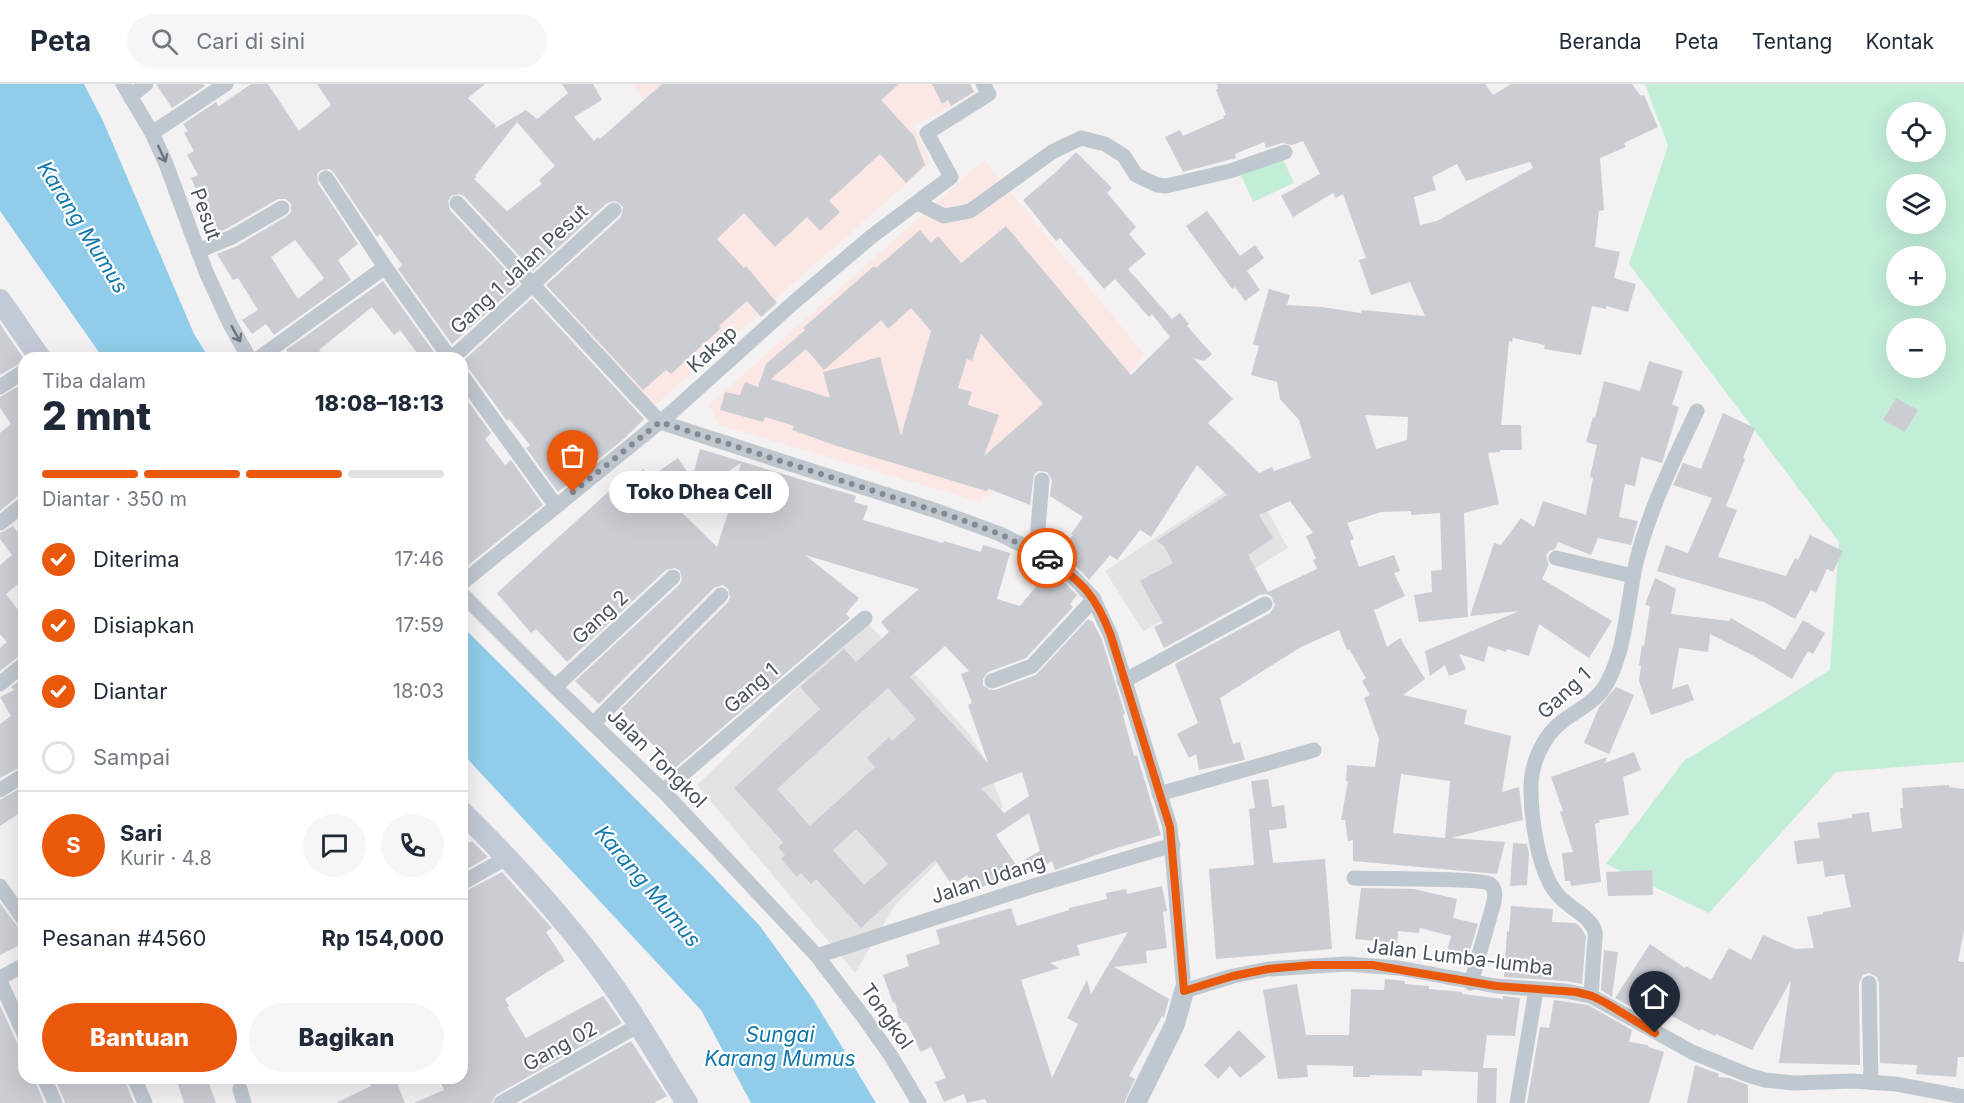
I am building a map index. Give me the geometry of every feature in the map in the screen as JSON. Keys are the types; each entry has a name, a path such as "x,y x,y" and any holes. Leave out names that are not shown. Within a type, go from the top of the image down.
{"main road":[{"path":"3,310 35,352"},
{"path":"468,818 508,857 566,923 618,992 687,1103"}],"street":[{"path":"127,90 146,84"},
{"path":"152,133 226,84"},
{"name":"Kakap","path":"468,578 660,422 793,303 872,237 951,177 927,133 988,94 983,84"},
{"name":"Pesut","path":"127,90 152,133 217,298 246,352"},
{"path":"918,203 944,216 970,211 1052,152 1081,138 1105,144 1124,156 1136,174 1157,185 1166,186 1230,171 1285,152"},
{"path":"326,178 385,267 447,352"},
{"path":"457,203 660,422 1000,534 1036,552 1072,576 1094,599 1111,636 1170,827 1173,845 1184,991 1175,1024 1136,1103"},
{"path":"198,251 232,237 282,208"},
{"name":"Gang 1 Jalan Pesut","path":"458,352 614,210"},
{"path":"267,352 385,267"},
{"path":"0,387 18,375"},
{"path":"468,384 556,506"},
{"name":"Gang 1","path":"1592,996 1595,933 1587,920 1565,904 1548,881 1534,823 1531,798 1532,774 1549,735 1561,723 1598,696 1608,680 1622,637 1638,556 1656,500 1697,411"},
{"path":"1036,552 1042,480"},
{"path":"0,523 18,509"},
{"path":"1556,558 1633,576"},
{"name":"Gang 2","path":"555,687 673,577"},
{"path":"593,724 721,595"},
{"path":"992,681 1032,666 1094,599"},
{"name":"Jalan Tongkol","path":"468,600 663,791 817,956"},
{"path":"1124,681 1265,604"},
{"name":"Gang 1","path":"663,791 865,618"},
{"path":"0,684 18,669"},
{"path":"1159,794 1314,750"},
{"path":"0,790 18,779"},
{"name":"Jalan Udang","path":"817,956 1027,888 1173,845"},
{"path":"468,880 508,857"},
{"path":"1354,878 1461,880 1484,882 1491,885 1495,891 1494,902 1471,983"},
{"path":"0,886 18,912"},
{"name":"Tongkol","path":"817,956 866,1019 919,1103"},
{"name":"Jalan Lumba-lumba","path":"1184,991 1233,976 1268,969 1336,964 1399,968 1471,983 1565,991 1592,996 1692,1052 1765,1080 1794,1083 1870,1082 1916,1087 1964,1096"},
{"path":"18,969 0,980 18,1020"},
{"path":"1869,983 1870,1082"},
{"path":"1517,1103 1536,990"},
{"name":"Gang 02","path":"501,1103 639,1025"},
{"path":"47,1084 55,1103"},
{"path":"137,1084 146,1103"}],"shaded area":[{"path":"632,84 971,84 976,93 913,126 931,162 645,414 562,318 683,207 652,110"},
{"path":"984,160 1144,354 1131,372 1086,412 1017,467 980,502 719,425 709,405"},
{"path":"1248,477 1288,548 1221,590 1143,631 1105,571"},
{"path":"868,623 967,731 983,756 1003,807 960,840 896,904 855,973 697,785 829,657"}],"green space":[{"path":"1645,84 1964,84 1964,762 1836,772 1709,913 1606,864 1684,761 1830,670 1839,542 1629,264 1668,146"},
{"path":"1282,157 1294,183 1253,202 1241,175"}],"water":[{"name":"Karang Mumus","path":"0,84 84,84 104,123 194,334 205,352 99,352 0,211"},
{"name":"Sungai Karang Mumus","path":"468,632 701,864 759,925 813,999 876,1103 751,1103 701,1010 468,759"}],"building":[{"path":"156,84 203,84 205,86 172,108"},
{"path":"251,84 268,84 299,131 331,105 317,84 485,84 468,98 496,126 494,129 526,110 537,119 568,93 562,84 593,84 602,100 574,117 594,141 598,137 600,139 662,84 899,84 881,100 914,136 925,165 906,183 880,154 829,201 840,212 820,231 807,217 775,247 744,213 717,239 744,268 746,266 777,303 761,317 747,301 671,374 666,370 643,390 546,285 621,217 623,207 616,201 607,203 533,271 464,196 459,194 451,196 448,201 450,210 519,284 452,344 398,269 402,265 380,234 377,237 334,173 330,169 321,170 317,174 318,183 358,244 338,260 351,280 274,335 266,324 252,334 242,320 258,310 238,278 233,280 217,254 237,246 287,216 291,212 291,204 286,199 278,199 210,236 201,214 206,212 191,178 198,175 187,155 194,151 184,133 188,131 183,124 216,102 219,106","holes":["517,122 555,166 539,180 542,184 507,211 474,179","295,240 324,278 298,299 271,257"]},
{"path":"932,84 970,84 974,92 951,106 948,100 942,104"},
{"path":"1217,84 1485,84 1493,95 1511,84 1632,84 1641,96 1644,95 1658,127 1624,143 1626,147 1600,158 1604,210 1599,211 1595,247 1620,252 1614,278 1636,284 1628,312 1606,306 1606,309 1592,306 1581,355 1544,349 1545,345 1513,338 1512,342 1509,341 1501,425 1521,425 1522,450 1500,450 1500,452 1488,453 1499,504 1464,513 1468,617 1419,622 1414,595 1432,592 1431,571 1442,570 1440,513 1411,515 1411,511 1381,512 1347,523 1354,539 1350,541 1359,567 1394,555 1400,571 1394,573 1405,596 1374,610 1387,647 1400,638 1425,679 1403,695 1467,710 1464,724 1511,736 1502,792 1519,787 1523,820 1451,838 1505,842 1497,874 1353,861 1353,840 1348,841 1345,820 1341,820 1348,781 1346,781 1347,765 1375,767 1379,739 1364,698 1370,695 1362,681 1366,678 1349,649 1347,650 1339,630 1301,647 1220,698 1233,744 1240,742 1245,760 1199,770 1196,754 1189,758 1177,734 1198,723 1175,664 1270,613 1275,605 1271,596 1260,595 1164,648 1154,627 1163,623 1140,581 1173,563 1164,546 1156,541 1227,495 1197,465 1151,537 1140,530 1117,560 1110,555 1089,580 1078,568 1057,554 1073,535 1071,534 1083,517 1050,496 1052,480 1047,472 1038,471 1034,475 1030,505 989,489 986,491 840,447 792,430 794,426 765,417 763,422 720,410 725,392 740,395 745,382 758,387 766,364 805,330 803,328 874,266 876,268 920,230 931,243 938,236 961,263 1006,226 1131,375 1170,337 1152,314 1149,317 1115,279 1104,289 1060,238 1056,241 1023,200 1076,152 1112,188 1107,193 1136,227 1129,234 1146,254 1128,269 1172,319 1180,313 1189,324 1187,326 1212,354 1204,361 1193,358 1233,399 1208,423 1259,473 1272,467 1274,471 1311,458 1299,420 1280,399 1277,382 1251,375 1259,346 1253,344 1269,289 1290,295 1287,305 1361,313 1362,310 1425,316 1410,282 1371,295 1359,260 1366,258 1343,194 1336,198 1333,193 1293,217 1281,196 1320,174 1303,141 1292,145 1282,143 1266,148 1264,142 1235,154 1236,158 1183,172 1165,137 1180,130 1183,136 1224,118 1223,116 1226,115 1216,90 1218,89","holes":["1530,162 1533,168 1437,221 1420,225 1414,197 1436,190 1432,177 1457,164 1466,181","911,308 931,331 901,436 880,357 823,372 830,398 771,379 806,349 824,370 881,320 888,329","981,334 1043,404 984,456 999,415 968,405 972,392 958,388 967,359 972,361","1365,415 1408,417 1407,440 1376,449","1290,501 1313,533 1306,536 1316,559 1313,560 1317,569 1268,592 1248,555 1273,538 1259,515","1401,774 1450,781 1445,838 1393,833"]},
{"path":"1207,211 1240,256 1255,245 1264,258 1247,271 1260,290 1245,301 1235,287 1232,289 1186,226"},
{"path":"383,281 434,352 416,352 400,330 394,335 372,307 319,350 321,352 288,352 286,350"},
{"path":"532,298 644,419 625,438 558,492 526,448 530,445 509,419 507,421 468,369 468,357"},
{"path":"0,324 19,352 18,364 0,375"},
{"path":"1649,361 1683,371 1672,405 1679,407 1662,463 1641,457 1635,486 1625,484 1619,517 1638,521 1631,545 1598,538 1591,555 1558,542 1555,549 1549,551 1546,556 1549,564 1542,579 1612,621 1589,658 1539,624 1529,656 1488,646 1484,662 1459,654 1466,669 1449,676 1445,665 1430,676 1425,651 1519,611 1470,616 1494,543 1501,545 1521,518 1534,527 1543,501 1586,515 1593,478 1590,477 1597,445 1586,442 1593,417 1595,418 1604,381 1640,391"},
{"path":"18,386 18,496 0,511 0,433 11,424 0,408 0,397"},
{"path":"1896,398 1918,410 1905,432 1883,420"},
{"path":"468,401 491,433 485,439 505,465 511,460 543,505 468,565"},
{"path":"1723,413 1755,428 1726,506 1737,510 1718,557 1786,576 1795,558 1798,560 1810,535 1843,551 1833,572 1827,569 1816,593 1811,590 1795,619 1764,602 1657,571 1666,545 1688,553 1712,498 1673,485 1683,463 1701,469"},
{"path":"700,449 856,496 854,502 868,506 863,520 981,552 983,545 1010,553 997,599 1020,606 1048,572 1066,584 1077,595 1070,604 1073,607 1026,658 988,672 983,679 983,685 990,690 995,690 1036,675 1088,619 1093,622 1102,640 1125,714 1123,715 1134,756 1137,755 1161,835 1055,870 1052,861 1031,873 1024,860 1040,851 1029,813 996,835 1016,865 978,890 967,875 952,885 935,860 861,928 816,879 811,884 801,873 797,877 781,859 785,855 778,847 783,842 734,788 820,709 800,687 844,649 856,662 889,632 881,622 919,589 805,555 859,598 846,614 850,618 675,768 620,710 728,602 730,597 728,589 723,585 714,588 599,704 575,681 680,584 682,579 680,571 675,568 666,570 567,662 536,629 531,633 497,593 617,484 620,488 643,469 650,477 678,458 692,479","holes":["741,463 733,491 735,491 717,547 676,507","945,646 969,671 961,674 972,703 968,705 988,763 910,677","888,688 916,719 892,741 889,737 867,758 875,767 810,826 777,789","1022,772 1029,796 1004,813 981,788","856,829 888,864 864,885 833,850"]},
{"path":"13,526 18,532 18,584 6,594 18,610 18,657 0,671 0,648 7,642 0,634 0,565 12,555 0,539 0,533"},
{"path":"1655,578 1676,589 1671,614 1729,621 1731,618 1785,650 1803,620 1825,633 1813,654 1808,651 1792,679 1710,634 1708,652 1679,648 1672,689 1688,684 1694,700 1651,715 1639,681 1641,666 1639,665 1650,606 1645,605"},
{"path":"18,682 18,768 0,778 0,724 11,716 0,697 14,690 11,687"},
{"path":"1616,687 1634,695 1609,754 1584,743 1599,707"},
{"path":"1634,752 1641,770 1623,777 1629,815 1599,820 1600,822 1595,824 1601,882 1571,886 1570,881 1565,881 1562,853 1573,852 1560,812 1563,811 1551,777 1607,757 1605,763"},
{"path":"1268,779 1272,807 1284,805 1287,828 1269,830 1273,863 1325,859 1332,949 1216,959 1209,869 1254,865 1249,809 1255,808 1251,781"},
{"path":"1949,785 1949,787 1964,789 1964,930 1958,961 1964,962 1964,1057 1958,1057 1956,1077 1916,1074 1917,1065 1880,1063 1879,983 1877,977 1869,973 1863,975 1859,983 1860,1065 1779,1063 1791,980 1752,1050 1716,1034 1715,1036 1701,1029 1700,1031 1651,1005 1646,1013 1615,998 1650,944 1685,968 1686,966 1711,980 1729,948 1751,960 1763,935 1795,949 1814,948 1807,917 1851,907 1844,874 1825,877 1823,861 1797,864 1794,841 1820,838 1817,823 1852,818 1852,814 1869,812 1872,832 1902,828 1900,808 1903,808 1902,788"},
{"path":"18,790 18,814 0,826 0,800"},
{"path":"472,841 488,857 468,869 468,843"},
{"path":"1513,843 1527,844 1529,854 1527,885 1510,886"},
{"path":"1652,870 1653,895 1608,896 1606,872"},
{"path":"502,872 552,928 546,932 565,961 505,999 509,1006 507,1007 526,1038 603,996 622,1023 496,1095 491,1103 414,1103 444,1090 442,1084 468,1084 468,890"},
{"path":"1162,886 1167,911 1163,912 1167,948 1146,951 1147,963 1114,967 1169,999 1164,1018 1162,1016 1129,1076 1135,1079 1124,1103 987,1103 985,1099 967,1103 964,1094 944,1102 935,1082 946,1078 931,1047 921,1052 906,1022 901,1024 895,1002 893,1003 883,975 909,966 906,955 940,944 936,930 1011,908 1017,926 1069,910 1069,908 1107,899 1106,893 1126,889 1127,894","holes":["1128,932 1091,994 1087,980 1067,1018 1078,1024 1052,1078 1021,980 1059,968 1050,963 1080,955 1077,945"]},
{"path":"1361,888 1414,889 1457,899 1453,918 1478,924 1467,960 1446,955 1451,936 1420,928 1419,933 1398,931 1397,943 1355,939"},
{"path":"0,903 18,927 18,946 0,955"},
{"path":"1511,906 1553,909 1552,922 1576,923 1581,928 1586,936 1582,984 1504,977"},
{"path":"1604,950 1618,952 1612,997 1601,990"},
{"path":"1385,979 1429,986 1429,989 1462,992 1462,994 1503,999 1503,996 1520,998 1515,1036 1487,1035 1483,1068 1497,1068 1496,1103 1477,1103 1478,1072 1422,1070 1422,1076 1353,1077 1353,1066 1307,1065 1308,1077 1278,1079 1263,990 1297,984 1306,1035 1349,1035 1351,989 1384,990"},
{"path":"1554,1000 1588,1005 1632,1030 1629,1042 1648,1045 1648,1047 1664,1052 1649,1103 1527,1103 1540,1027 1549,1028"},
{"path":"0,1005 18,1045 18,1084 36,1084 44,1103 0,1103"},
{"path":"1239,1030 1266,1057 1240,1078 1230,1066 1218,1079 1204,1065"},
{"path":"631,1041 667,1096 654,1103 521,1103"},
{"path":"1695,1065 1719,1074 1718,1077 1729,1078 1748,1085 1748,1103 1687,1103"},
{"path":"57,1084 126,1084 134,1103 65,1103"},
{"path":"178,1084 209,1084 216,1103 184,1103"},
{"path":"370,1084 397,1084 405,1103 336,1103 371,1086"}],"way so far":[{"path":"573,492 660,422 954,517 1000,534 1047,558"}],"place":[{"name":"Toko Dhea Cell","path":"573,492"}],"route":[{"path":"1047,558 1088,590 1111,636 1170,827 1184,991 1233,976 1268,969 1312,965 1372,965 1399,968 1471,983 1576,992 1606,1003 1655,1033"}]}
